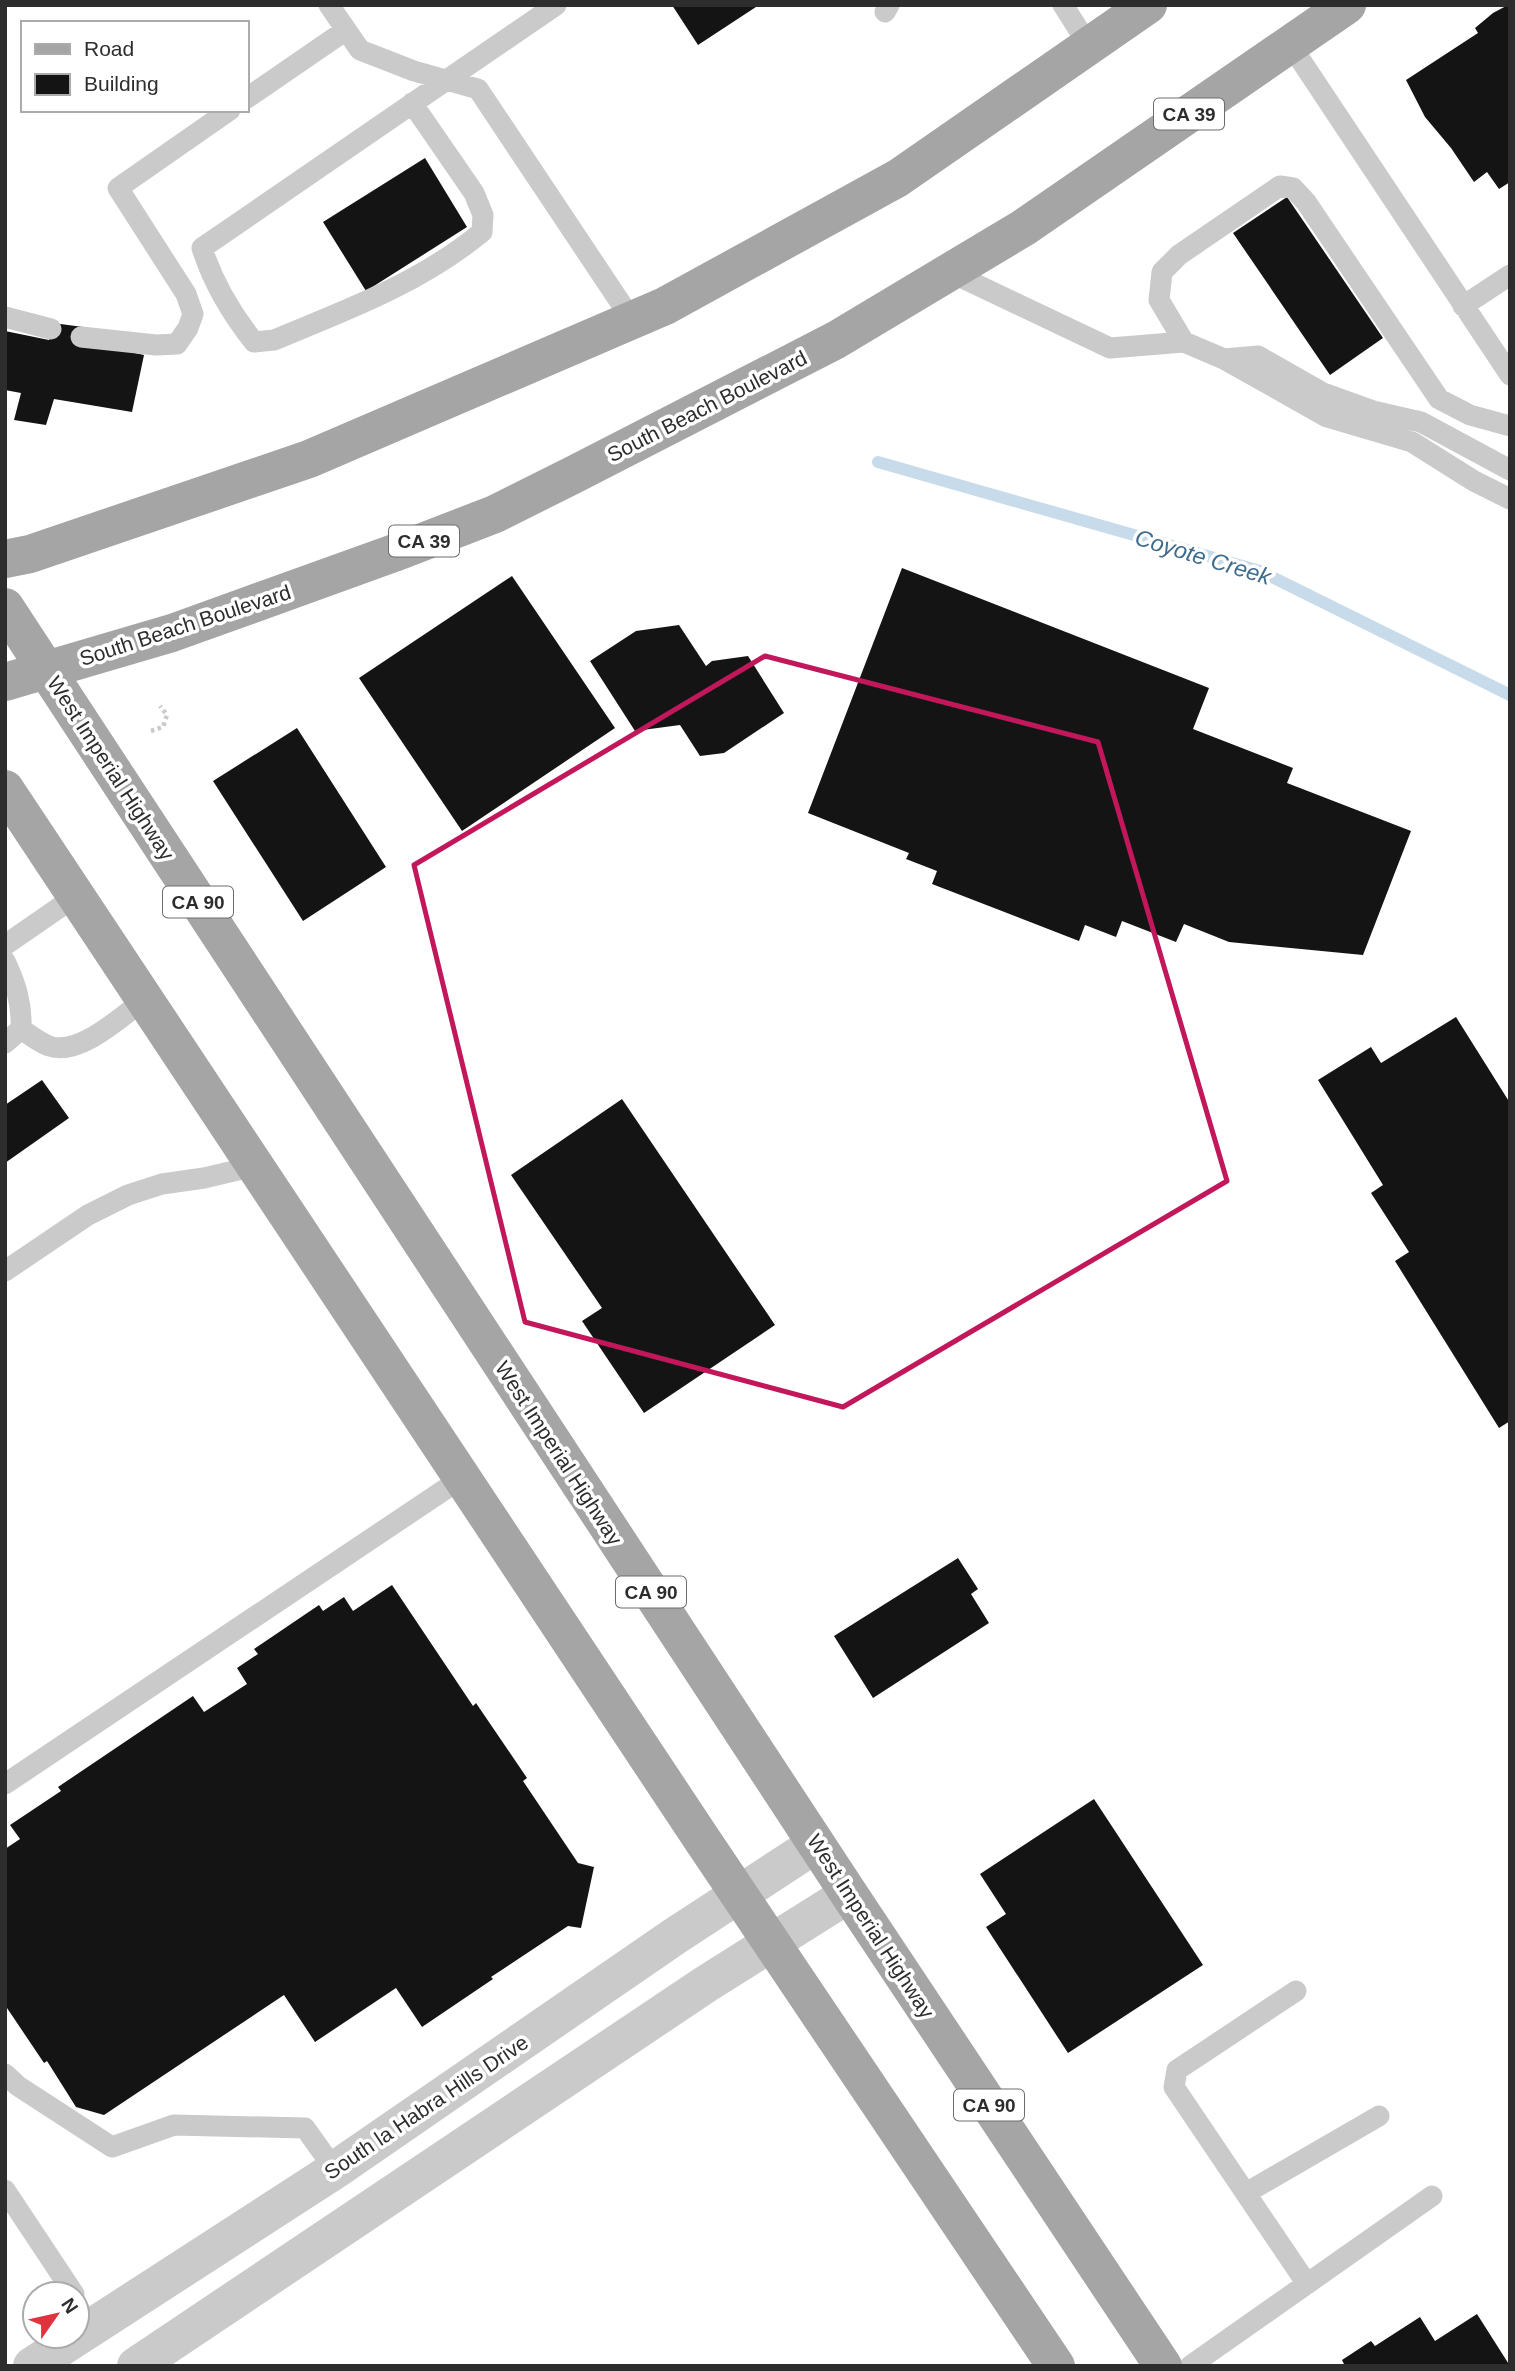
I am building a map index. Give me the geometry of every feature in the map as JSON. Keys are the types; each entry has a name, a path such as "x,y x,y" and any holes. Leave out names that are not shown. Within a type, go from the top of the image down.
{"main road":[{"path":"5,559 48,548 309,458 665,306 898,178 1148,5"},
{"name":"South Beach Boulevard","path":"5,682 172,633 495,514 836,340 950,272 1023,228 1347,5"},
{"name":"West Imperial Highway","path":"5,607 816,1844 1163,2366"},
{"path":"5,789 1056,2366"}],"street":[{"name":"South la Habra Hills Drive","path":"91,2301 335,2170 816,1844"},
{"path":"136,2366 706,1984 849,1894"},
{"name":"South la Habra Hills Drive","path":"32,2366 45,2350"}],"lane":[{"path":"329,5 360,51 414,71 478,89 632,320"},
{"path":"412,103 474,193 483,215 482,232 455,254 398,288 274,340 254,342 234,317 210,274 202,248 446,79 556,5"},
{"path":"1063,5 1089,46"},
{"path":"248,97 346,30"},
{"path":"1290,44 1510,375"},
{"path":"81,337 156,345 177,344 188,328 193,314 186,294 118,188 226,112"},
{"path":"1184,342 1159,300 1162,272 1179,254 1280,186 1293,188 1306,202 1439,399 1470,415 1510,426"},
{"path":"950,272 1110,348 1184,342 1224,359 1327,417 1412,442 1474,481 1510,499"},
{"path":"1463,306 1510,275"},
{"path":"5,317 51,329"},
{"path":"1224,359 1258,356 1322,393 1373,411 1421,422 1510,470"},
{"path":"5,945 76,896"},
{"path":"5,961 20,1001 13,1036 61,1048 75,1047 111,1025 145,999"},
{"path":"5,1270 88,1215 128,1195 162,1184 255,1166"},
{"path":"5,1784 462,1478"},
{"path":"1296,1991 1177,2070 1174,2087 1307,2284"},
{"path":"5,2074 18,2086 112,2147 174,2125 306,2128 335,2170"},
{"path":"1246,2193 1379,2116"},
{"path":"5,2190 65,2280"},
{"path":"1190,2366 1432,2196"}],"path":[{"path":"151,731 163,727 167,715 160,706"}],"highlighted area":[{"path":"765,656 1098,742 1227,1181 843,1407 525,1322 414,865"}],"building":[{"path":"672,5 759,5 698,45"},
{"path":"1508,5 1510,182 1499,189 1487,172 1474,182 1451,148 1425,117 1406,80 1478,33 1475,28"},
{"path":"425,158 467,227 366,291 323,222"},
{"path":"1287,197 1383,338 1330,375 1233,233"},
{"path":"53,323 83,327 80,341 144,355 132,412 54,399 46,425 14,420 21,393 5,390 5,331 49,340"},
{"path":"902,568 1209,688 1193,729 1293,768 1287,783 1411,831 1363,955 1229,942 1184,924 1176,942 1122,921 1116,937 1085,925 1079,941 932,884 937,871 906,859 909,853 808,813"},
{"path":"512,576 615,728 462,831 359,678"},
{"path":"679,625 706,666 712,661 748,656 784,713 724,753 700,756 680,725 635,731 590,661 636,631"},
{"path":"297,728 386,867 303,921 213,781"},
{"path":"1456,1017 1510,1103 1510,1421 1499,1428 1395,1261 1409,1252 1371,1193 1383,1185 1318,1080 1371,1047 1381,1063"},
{"path":"42,1080 69,1118 5,1163 5,1105"},
{"path":"622,1099 775,1325 644,1413 582,1321 602,1308 511,1175"},
{"path":"958,1558 978,1589 971,1594 989,1623 873,1698 834,1636"},
{"path":"392,1585 473,1706 476,1703 527,1778 523,1781 578,1863 594,1867 581,1928 568,1926 422,2027 396,1988 315,2042 284,1995 104,2115 76,2107 47,2061 44,2063 5,2005 5,1849 20,1839 10,1825 61,1791 58,1787 193,1696 204,1712 247,1684 237,1668 258,1654 254,1649 319,1605 323,1611 344,1597 353,1611"},
{"path":"1094,1799 1203,1965 1068,2053 986,1927 1006,1914 980,1874"},
{"path":"1477,2314 1510,2366 1345,2366 1342,2360 1371,2341 1375,2346 1420,2317 1435,2341"}],"waterway":[{"name":"Coyote Creek","path":"878,462 1260,571 1510,695"}]}
